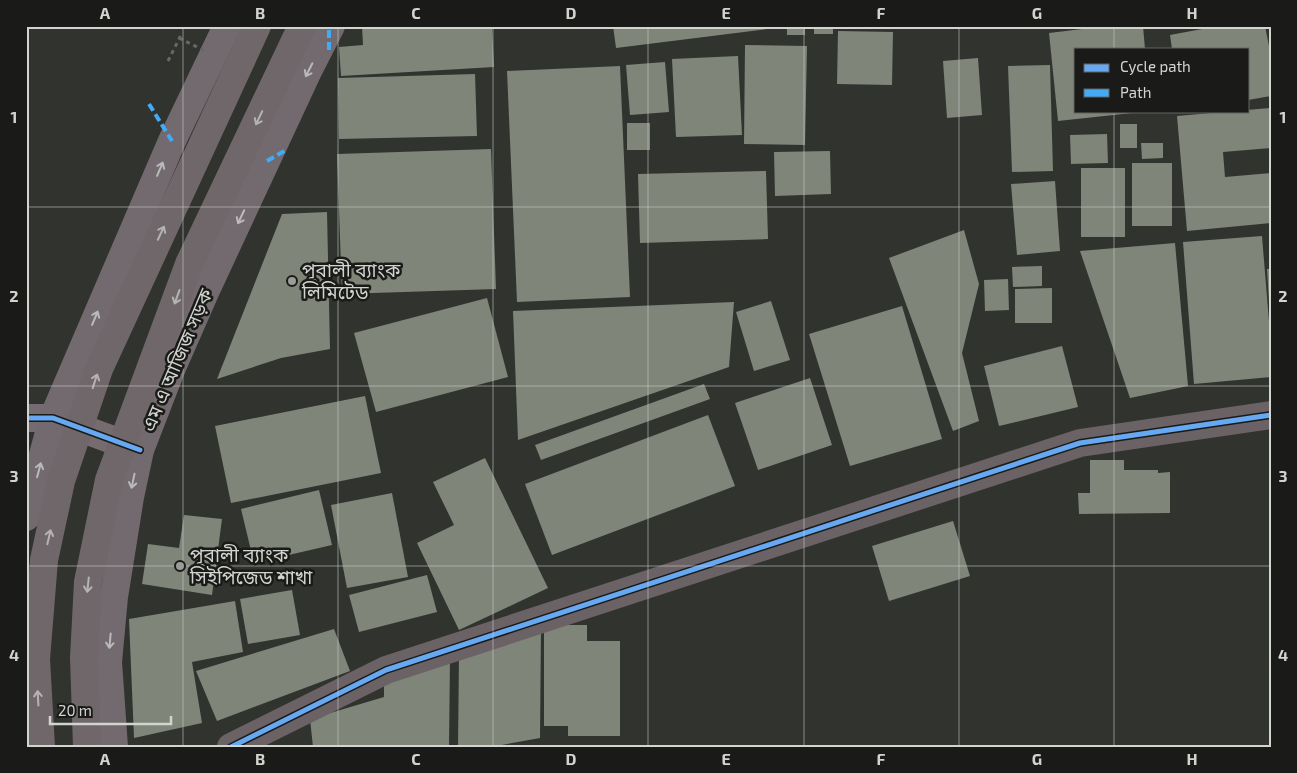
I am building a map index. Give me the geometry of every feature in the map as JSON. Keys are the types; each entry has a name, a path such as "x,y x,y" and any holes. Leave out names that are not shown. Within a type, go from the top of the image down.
{"highway":[{"path":"41,747 36,659 44,560 61,481 99,369 257,26"},
{"path":"87,747 84,658 88,582 109,480 189,264 302,26"}],"main road":[{"path":"26,517 39,418 227,26"},
{"name":"এম এ আজিজ সড়ক","path":"114,747 108,662 113,606 130,496 140,450 171,370 206,290 307,73 331,26"}],"street":[{"path":"231,747 386,670 1070,446 1271,415"},
{"path":"39,418 140,450"}],"building":[{"path":"362,26 492,26 494,67 341,76 339,47 363,45"},
{"path":"613,26 766,26 767,29 616,48"},
{"path":"787,26 805,26 805,35 787,35"},
{"path":"814,26 833,26 833,34 814,34"},
{"path":"1107,26 1143,26 1145,48 1074,48 1074,112 1132,113 1058,121 1049,33"},
{"path":"1218,26 1265,26 1271,56 1271,96 1250,100 1250,48 1172,48 1170,35"},
{"path":"838,31 893,32 892,85 837,84"},
{"path":"745,45 807,46 805,145 744,144"},
{"path":"738,56 742,135 676,137 672,59"},
{"path":"978,58 982,115 947,118 943,61"},
{"path":"665,62 669,112 630,115 626,65"},
{"path":"1050,65 1053,171 1012,172 1008,66"},
{"path":"620,66 630,297 517,302 507,71"},
{"path":"475,74 477,136 339,139 338,78"},
{"path":"1270,108 1271,148 1223,152 1225,177 1271,173 1271,223 1187,231 1177,116 1250,112 1250,110"},
{"path":"627,123 650,123 650,150 627,150"},
{"path":"1120,124 1137,124 1137,148 1120,148"},
{"path":"1107,134 1108,163 1071,164 1070,135"},
{"path":"1141,143 1163,143 1163,158 1142,159"},
{"path":"491,149 496,289 342,294 337,154"},
{"path":"830,151 831,194 775,196 774,152"},
{"path":"1132,163 1172,163 1172,226 1132,226"},
{"path":"1081,168 1125,168 1125,237 1081,237"},
{"path":"766,171 768,239 640,243 638,174"},
{"path":"1055,181 1060,251 1017,255 1011,184"},
{"name":"পূবালী ব্যাংক লিমিটেড","path":"327,212 330,349 281,358 217,379 282,214"},
{"path":"964,230 979,284 962,353 979,421 953,431 889,258"},
{"path":"1262,236 1271,346 1271,377 1194,384 1183,242"},
{"path":"1175,243 1188,386 1130,398 1080,251"},
{"path":"1042,266 1042,286 1013,287 1012,267"},
{"path":"1267,269 1271,269 1271,302 1269,302"},
{"path":"1008,279 1009,310 985,311 984,280"},
{"path":"1052,288 1052,323 1015,323 1015,289"},
{"path":"487,298 508,377 376,412 354,333"},
{"path":"771,301 790,360 754,371 736,312"},
{"path":"734,302 729,367 518,440 513,311"},
{"path":"902,306 942,439 850,466 809,334"},
{"path":"1062,346 1078,407 999,426 984,366"},
{"path":"810,378 832,445 758,470 735,403"},
{"path":"704,384 710,399 541,460 535,445"},
{"path":"365,396 381,473 231,503 215,426"},
{"path":"708,415 735,486 552,555 525,484"},
{"path":"485,458 548,588 459,630 417,543 454,525 433,482"},
{"path":"1090,460 1124,460 1124,470 1158,470 1158,473 1170,472 1170,513 1079,514 1078,493 1090,493"},
{"path":"319,490 332,545 254,563 241,509"},
{"path":"392,493 408,577 347,588 331,505"},
{"name":"পূবালী ব্যাংক সিইপিজেড শাখা","path":"184,515 222,519 212,595 142,584 148,544 179,548"},
{"path":"953,521 970,576 889,601 872,546"},
{"path":"427,575 437,612 359,632 349,595"},
{"path":"292,590 300,635 248,644 240,599"},
{"path":"235,601 243,652 192,662 202,723 134,738 129,619"},
{"path":"544,625 587,625 587,641 620,641 620,736 568,736 568,726 544,726"},
{"path":"541,627 540,738 490,747 458,747 459,654"},
{"path":"334,629 350,671 217,721 196,671"},
{"path":"450,658 449,747 313,747 310,719 384,697 384,685"}],"marked path":[{"path":"329,30 329,53"},
{"path":"149,104 172,141"},
{"path":"267,161 286,150"}],"cycle path":[{"path":"231,747 386,670 1080,443 1271,415"},
{"path":"26,418 53,418 140,450"}],"place":[{"name":"পূবালী ব্যাংক লিমিটেড","path":"292,281"},
{"name":"পূবালী ব্যাংক সিইপিজেড শাখা","path":"180,566"}]}
